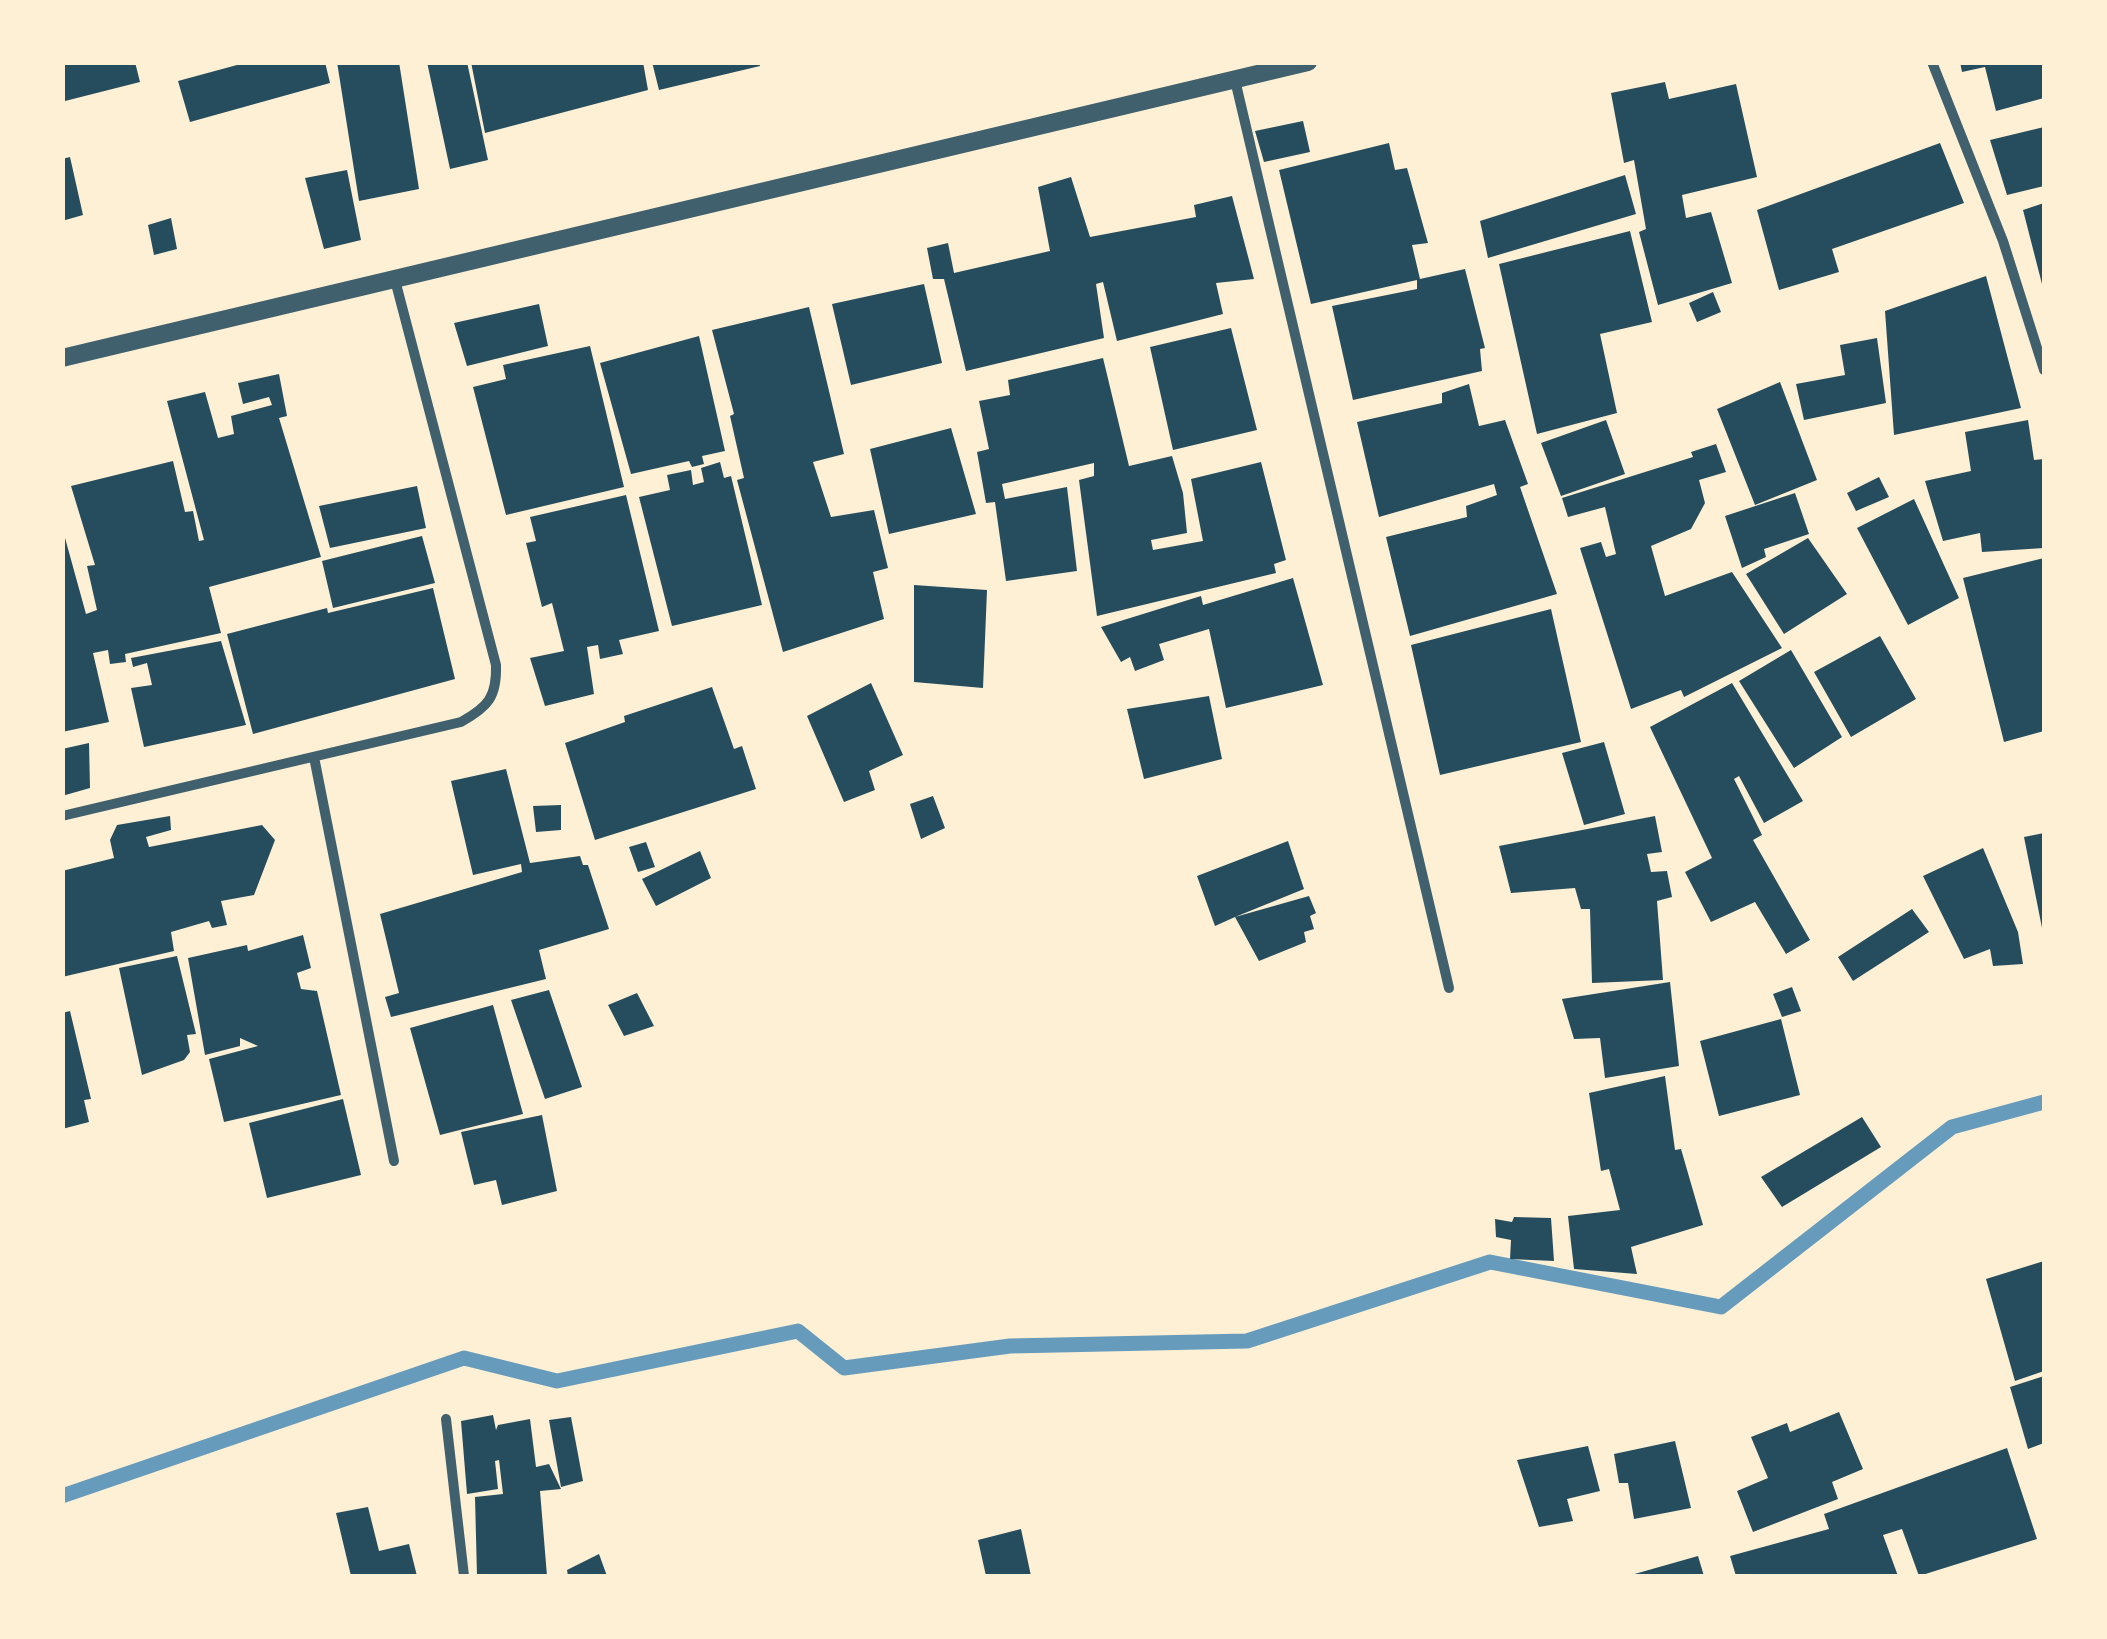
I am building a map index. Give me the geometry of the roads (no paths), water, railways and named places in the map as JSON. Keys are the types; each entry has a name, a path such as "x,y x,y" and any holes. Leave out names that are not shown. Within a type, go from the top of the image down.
{"street":[{"path":"62,358 1308,62"},
{"path":"1932,62 2003,241 2044,370"},
{"path":"1236,80 1448,988"},
{"path":"62,816 461,722 487,707 497,687 496,665 395,280"},
{"path":"314,757 394,1161"},
{"path":"446,1419 464,1576"}],"waterway":[{"path":"62,1496 464,1358 557,1381 798,1331 844,1368 1010,1346 1247,1341 1490,1262 1721,1307 1952,1127 2044,1102"}]}
